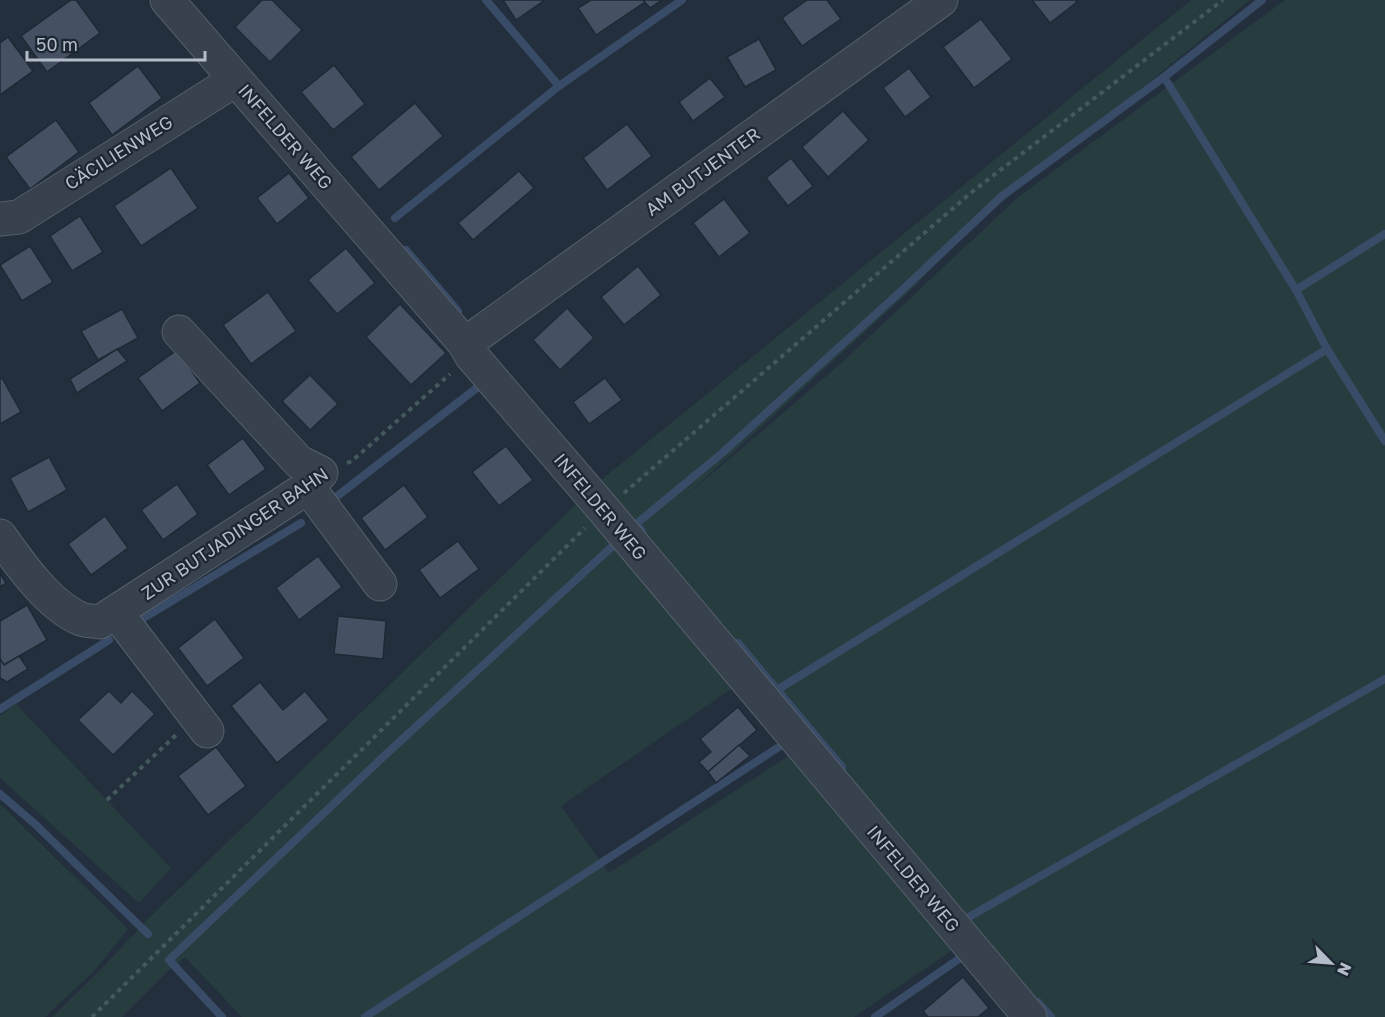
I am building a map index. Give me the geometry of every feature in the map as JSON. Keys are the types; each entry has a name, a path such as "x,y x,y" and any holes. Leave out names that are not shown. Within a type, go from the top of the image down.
{"street":[{"name":"INFELDER WEG","path":"167,0 468,349 1030,1017"},
{"name":"AM BUTJENTER","path":"468,349 941,0"},
{"name":"CÄCILIENWEG","path":"0,219 19,217 235,80"},
{"path":"179,332 314,480 380,584"},
{"name":"ZUR BUTJADINGER BAHN","path":"0,536 28,576 61,606 81,619 100,622 314,480"},
{"path":"116,612 201,724"}],"path":[{"path":"92,1017 604,510 974,191 1223,0"},
{"name":"ZUR BUTJADINGER BAHN","path":"314,480 352,461 468,349"},
{"path":"107,800 201,724"}],"green space":[{"path":"1191,0 1250,0 969,229 913,288 680,501 837,367 1016,199 1285,0 1385,0 1385,1017 1013,1017 954,949 854,1017 242,1017 185,957 122,1017 52,1017 148,919 601,480","holes":["737,685 793,753 609,873 561,806"]},
{"path":"16,704 171,868 139,903 0,778 0,716"},
{"path":"0,804 128,929 94,971 45,1017 0,1017"}],"building":[{"path":"71,0 76,0 100,33 47,72 21,36"},
{"path":"262,0 272,0 302,30 270,62 235,27"},
{"path":"503,0 545,0 516,20"},
{"path":"591,0 643,0 645,2 596,35 578,8"},
{"path":"643,0 662,0 650,8"},
{"path":"807,0 827,0 841,19 802,46 782,18"},
{"path":"1032,0 1075,0 1077,2 1050,23"},
{"path":"981,19 1012,59 974,88 943,47"},
{"path":"8,37 33,71 0,95 0,43"},
{"path":"759,39 776,70 745,87 727,57"},
{"path":"334,65 365,104 333,130 301,92"},
{"path":"138,66 162,98 112,135 89,103"},
{"path":"909,68 931,97 905,117 883,88"},
{"path":"710,78 725,97 693,121 679,102"},
{"path":"415,103 443,136 379,190 351,157"},
{"path":"843,111 869,140 828,177 802,147"},
{"path":"56,120 79,152 30,189 6,157"},
{"path":"627,124 652,156 607,190 583,158"},
{"path":"791,158 813,186 788,206 766,178"},
{"path":"171,168 198,208 141,246 114,206"},
{"path":"519,171 534,188 473,240 458,223"},
{"path":"289,173 309,198 277,224 257,198"},
{"path":"724,199 750,233 719,257 693,223"},
{"path":"80,216 103,252 72,271 50,236"},
{"path":"30,246 53,282 22,301 0,265"},
{"path":"346,248 375,283 337,314 308,280"},
{"path":"638,266 661,295 624,325 601,297"},
{"path":"268,292 296,331 251,364 223,325"},
{"path":"400,304 446,353 411,385 366,337"},
{"path":"567,308 594,338 560,370 533,340"},
{"path":"122,309 138,338 98,360 81,331"},
{"path":"117,349 127,361 77,393 70,379"},
{"path":"177,350 200,383 162,411 138,378"},
{"path":"310,375 338,404 310,430 282,401"},
{"path":"2,378 21,412 0,424 0,379"},
{"path":"605,378 622,400 589,424 573,402"},
{"path":"243,438 266,469 229,495 207,465"},
{"path":"506,446 533,480 499,506 472,472"},
{"path":"49,457 67,490 28,512 10,478"},
{"path":"177,484 198,514 163,540 141,510"},
{"path":"404,485 428,517 385,550 361,518"},
{"path":"105,516 128,548 91,575 68,544"},
{"path":"458,541 479,569 440,598 419,570"},
{"path":"318,556 342,587 299,620 276,588"},
{"path":"0,573 6,583 0,587"},
{"path":"27,605 47,640 4,665 0,659 0,621"},
{"path":"338,616 386,621 383,659 334,654"},
{"path":"215,619 244,658 207,686 178,648"},
{"path":"19,656 28,669 7,682 0,678 0,659 4,665"},
{"path":"260,682 283,710 305,691 329,720 277,763 231,706"},
{"path":"109,691 121,703 132,691 155,714 113,755 78,720"},
{"path":"738,707 757,730 708,772 699,762 711,752 700,739"},
{"path":"739,745 750,756 716,783 708,772"},
{"path":"216,747 246,786 208,815 178,776"},
{"path":"963,977 989,1008 978,1017 928,1017 923,1011"}],"waterway":[{"path":"395,218 559,86 486,0"},
{"path":"559,86 682,0"},
{"path":"642,531 636,524 721,454 898,294 1002,196 1164,77 1262,0"},
{"path":"1164,77 1296,290 1327,349 1385,441"},
{"path":"1296,290 1385,234"},
{"path":"406,250 458,311"},
{"path":"777,690 1327,349"},
{"path":"336,497 478,387"},
{"path":"137,622 301,523"},
{"path":"222,1017 169,960 383,757 616,543 619,547"},
{"path":"0,709 109,640"},
{"path":"738,643 842,767"},
{"path":"967,918 1385,679"},
{"path":"365,1017 788,741"},
{"path":"0,794 35,824 148,934"},
{"path":"875,1017 966,954"},
{"path":"1038,1002 1051,1017"}]}
